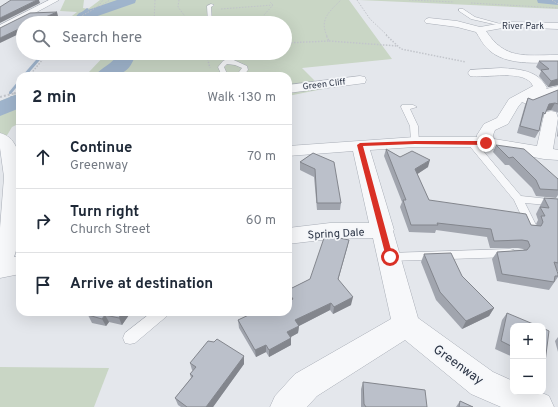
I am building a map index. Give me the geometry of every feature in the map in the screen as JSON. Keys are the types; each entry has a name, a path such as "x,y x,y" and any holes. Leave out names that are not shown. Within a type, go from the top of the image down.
{"street":[{"path":"24,16 54,0"},
{"path":"0,29 16,20"},
{"path":"429,21 457,24 480,30"},
{"name":"River Park","path":"556,58 522,58 500,52 492,47 480,30 489,26 502,25 558,26"},
{"path":"471,68 506,71 528,76 537,80 540,84 540,88 520,96 512,103 503,121 489,127 479,143"},
{"name":"Green Cliff","path":"292,88 360,80"},
{"path":"528,102 540,95 558,90"},
{"path":"292,151 415,142 479,143 553,157 551,115"},
{"path":"0,138 6,142 9,147 12,162 12,213 8,243 0,263"},
{"path":"286,407 306,385 406,325 390,257 360,145"},
{"name":"Spring Dale","path":"292,236 330,232 383,230"},
{"path":"0,269 16,266"},
{"name":"Greenway","path":"406,325 482,383 538,407"}],"lane":[{"path":"209,16 209,6 212,4"},
{"path":"461,10 474,18 502,25"},
{"path":"229,60 245,67 243,72"},
{"path":"224,72 222,67 225,62 238,64"},
{"path":"413,107 405,107 414,126 415,142"},
{"path":"479,143 518,199 532,229"},
{"path":"518,199 558,203"},
{"path":"390,257 518,253"},
{"path":"130,338 157,316"}],"path":[{"path":"99,6 103,0"},
{"path":"80,16 110,0"},
{"path":"155,0 155,16"},
{"path":"179,0 178,7 185,16"},
{"path":"329,41 323,28 324,19 341,0"},
{"path":"357,0 370,19 401,49 471,68"},
{"path":"409,0 456,2"},
{"path":"552,0 558,4"},
{"path":"270,2 273,5"},
{"path":"472,3 558,8"},
{"path":"208,10 273,5"},
{"path":"264,16 273,5"},
{"path":"292,43 329,41 398,46"},
{"path":"32,72 42,60"},
{"path":"208,60 211,72"},
{"path":"0,97 14,95 16,92"}],"green space":[{"path":"65,0 84,0 83,8 88,9 100,0 349,0 392,59 302,68 323,89 292,95 292,72 89,72 100,60 292,60 292,16 72,16 77,12 60,11"},
{"path":"359,0 558,0 558,9"},
{"path":"16,95 16,125 12,127 0,147 0,101"},
{"path":"0,367 109,368 94,407 0,407"}],"building":[{"path":"11,0 37,0 0,18 0,7"},
{"path":"57,12 48,16 24,16 30,13"},
{"path":"16,20 16,30 0,38 0,28"},
{"path":"539,61 558,61 558,79 551,81 541,70 549,69"},
{"path":"558,90 558,104 549,104 545,114 543,112 539,131 520,126 528,98 533,100"},
{"path":"496,145 524,149 558,179 558,190 540,189 536,180 513,157 509,158"},
{"path":"386,149 400,157 412,151 430,160 415,169 429,200 526,214 531,225 541,226 543,222 541,216 545,216 540,207 549,208 544,198 558,199 558,263 554,262 558,276 555,276 554,282 502,274 497,252 527,250 530,246 528,241 494,241 491,229 437,223 438,225 411,225 403,200 406,200"},
{"path":"313,153 334,162 341,203 317,203 315,169 300,162"},
{"path":"325,235 349,240 338,279 353,297 334,307 331,303 295,320 299,326 287,332 291,338 269,350 266,345 255,350 238,320 246,316 292,316 292,288 310,279"},
{"path":"451,253 462,276 494,308 466,321 440,292 424,254"},
{"path":"507,313 531,323 510,323 510,346 501,341"},
{"path":"92,316 104,316 102,319"},
{"path":"110,316 120,316 119,318"},
{"path":"546,330 549,331 546,354"},
{"path":"217,339 244,356 206,407 187,407 175,398 193,376 190,374 196,367 190,363 208,341 214,342"},
{"path":"363,382 425,390 427,407 366,407 364,404"},
{"path":"460,401 473,407 459,407"}],"waterway":[{"path":"84,16 130,0"},
{"path":"543,0 558,1"},
{"path":"78,16 88,9"},
{"path":"27,72 38,60"},
{"path":"110,72 125,60"},
{"path":"10,93 16,86"},
{"path":"12,97 14,103"},
{"path":"0,109 16,102"}],"route":[{"path":"390,257 360,145 415,142 486,143"}]}
